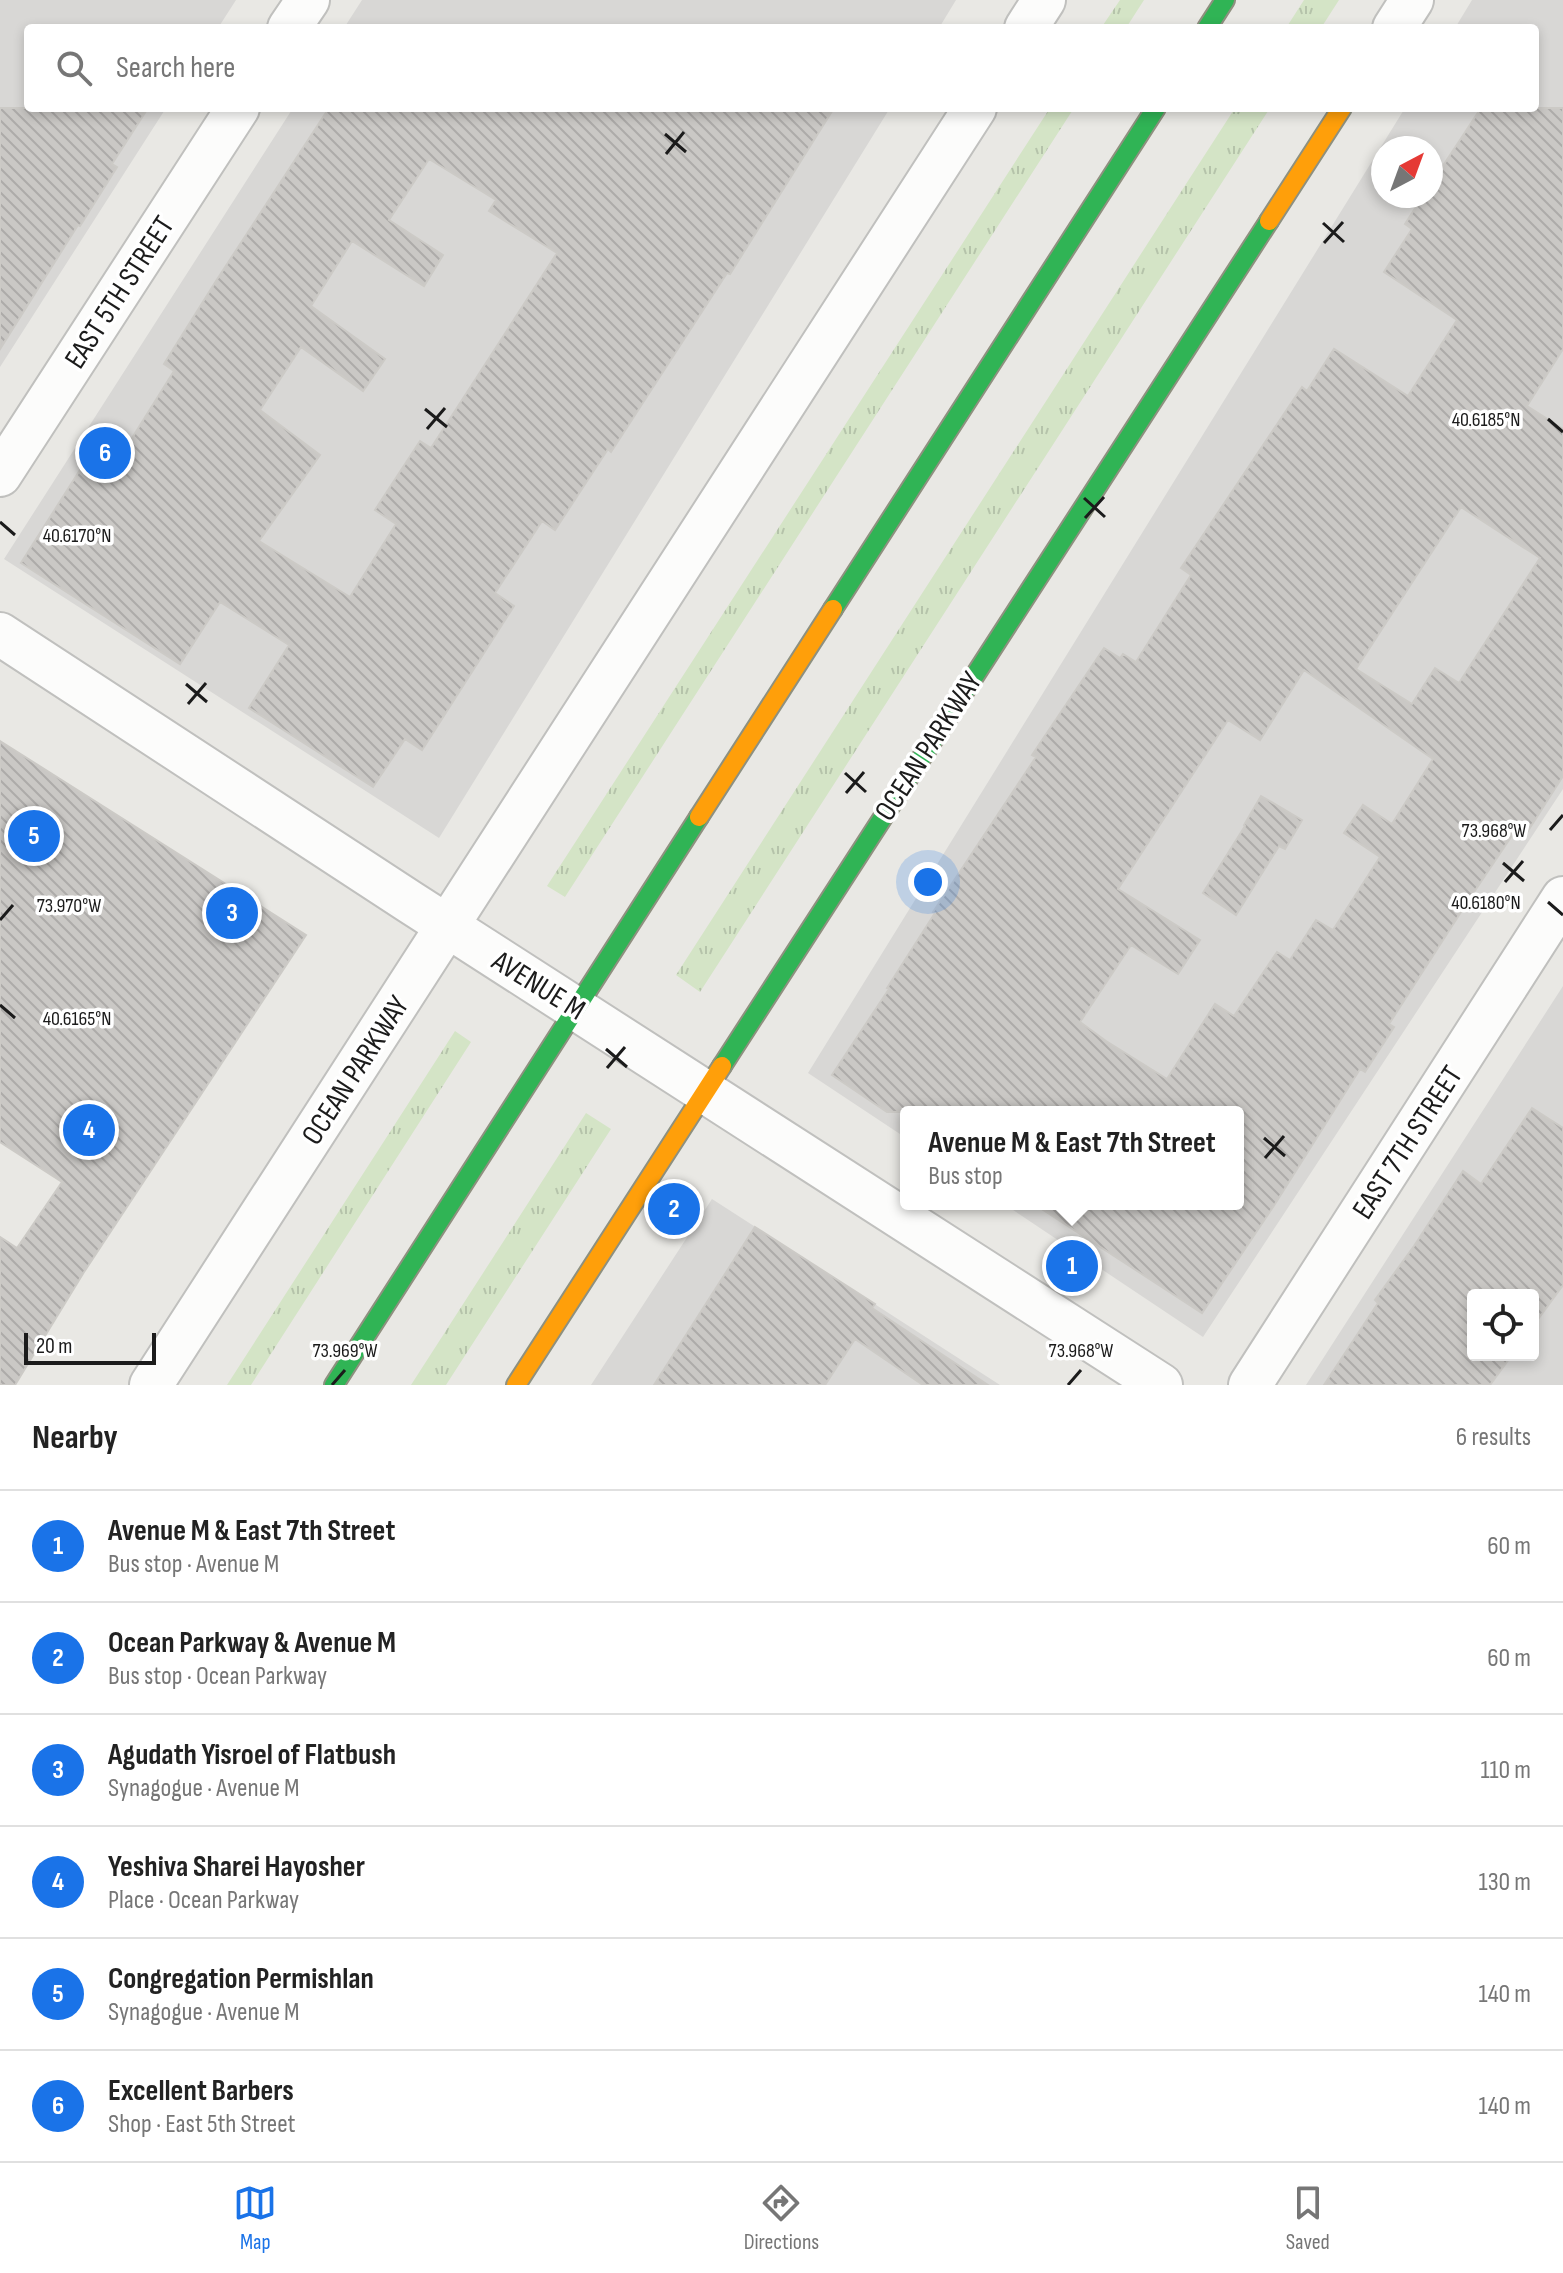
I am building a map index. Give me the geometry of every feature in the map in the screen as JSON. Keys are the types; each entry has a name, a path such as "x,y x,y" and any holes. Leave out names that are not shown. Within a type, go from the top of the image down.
{"main road":[{"path":"1210,24 1225,0"},
{"path":"334,1385 1153,112"},
{"name":"OCEAN PARKWAY","path":"516,1385 1339,112"}],"street":[{"path":"292,24 308,0"},
{"path":"1029,24 1044,0"},
{"path":"1397,24 1412,0"},
{"name":"EAST 5TH STREET","path":"0,475 235,112"},
{"name":"OCEAN PARKWAY","path":"151,1385 972,112"},
{"name":"AVENUE M","path":"0,634 448,927 1161,1385"},
{"name":"EAST 7TH STREET","path":"1250,1385 1563,898"}],"shaded area":[{"path":"0,0 236,0 221,24 24,24 24,112 163,112 0,367"},
{"path":"362,0 956,0 941,24 347,24"},
{"path":"1472,0 1563,0 1563,789 1203,1337 1013,1210 1244,1210 1244,1106 900,1106 900,1134 808,1073 1371,163 1371,208 1443,208 1443,136 1388,136 1403,112 1539,112 1539,24 1457,24"},
{"path":"290,112 888,112 439,838 4,559"},
{"path":"1563,986 1563,1385 1306,1385"},
{"path":"712,1199 1000,1385 591,1385"}],"green space":[{"path":"1120,0 1144,0 1129,24 1104,24"},
{"path":"1304,0 1339,0 1324,24 1289,24"},
{"path":"1047,112 1071,112 565,897 547,886"},
{"path":"1232,112 1267,112 700,992 676,975"},
{"path":"455,1031 471,1042 251,1385 227,1385"},
{"path":"586,1113 611,1129 446,1385 411,1385"}],"building":[{"path":"0,108 24,108 24,112 145,112 112,164 117,167 0,349"},
{"path":"1539,108 1563,108 1563,349 1527,406 1563,429 1563,776 1524,837 1515,831 1389,1024 1394,1027 1365,1072 1360,1069 1202,1313 1043,1210 1244,1210 1244,1106 900,1106 900,1112 887,1112 832,1075 889,989 933,912 1036,757 1032,755 1104,648 1120,658 1123,654 1136,662 1191,575 1181,568 1302,387 1307,391 1334,349 1408,396 1457,320 1384,272 1412,229 1405,224 1415,208 1443,208 1443,166 1478,112 1539,112","holes":["1461,507 1540,558 1459,683 1435,668 1412,704 1356,669","1304,670 1433,759 1392,824 1363,805 1344,833 1380,857 1333,930 1316,920 1290,960 1277,952 1234,1016 1215,1004 1167,1079 1080,1022 1131,945 1178,974 1200,940 1118,889 1228,720 1260,740"]},
{"path":"326,112 831,112 730,274 727,273 611,452 608,449 555,530 542,521 495,593 514,606 422,750 405,739 373,787 249,708 289,645 220,602 180,664 21,563 104,432 127,446 174,371 164,364","holes":["429,159 496,200 489,211 557,253 431,448 420,441 375,510 396,524 350,597 259,541 320,455 260,410 301,347 363,391 385,359 311,306 352,241 424,286 443,255 389,220"]},
{"path":"0,741 306,935 84,1272 15,1385 0,1385 0,1237 17,1248 62,1182 0,1142"},
{"path":"1261,796 1302,820 1285,849 1279,846 1236,915 1203,893"},
{"path":"1532,1108 1563,1128 1563,1285 1539,1318 1539,1289 1467,1289 1467,1361 1508,1361 1490,1385 1324,1385 1378,1303 1375,1300 1463,1171 1481,1184"},
{"path":"755,1227 875,1304 872,1308 988,1385 923,1385 855,1339 825,1385 654,1385"}],"traffic: fast":[{"path":"1210,24 1225,0"},
{"path":"833,609 1153,112"},
{"path":"722,1066 1269,221"},
{"path":"334,1385 699,817"}],"traffic: slow":[{"path":"1269,221 1339,112"},
{"path":"699,817 833,609"},
{"path":"516,1385 722,1066"}],"place":[{"name":"Excellent Barbers","path":"105,453"},
{"name":"Congregation Permishlan","path":"34,836"},
{"name":"Agudath Yisroel of Flatbush","path":"232,913"},
{"name":"Yeshiva Sharei Hayosher","path":"89,1130"},
{"name":"Ocean Parkway & Avenue M","path":"674,1209"},
{"name":"Avenue M & East 7th Street","path":"1072,1266"}]}
